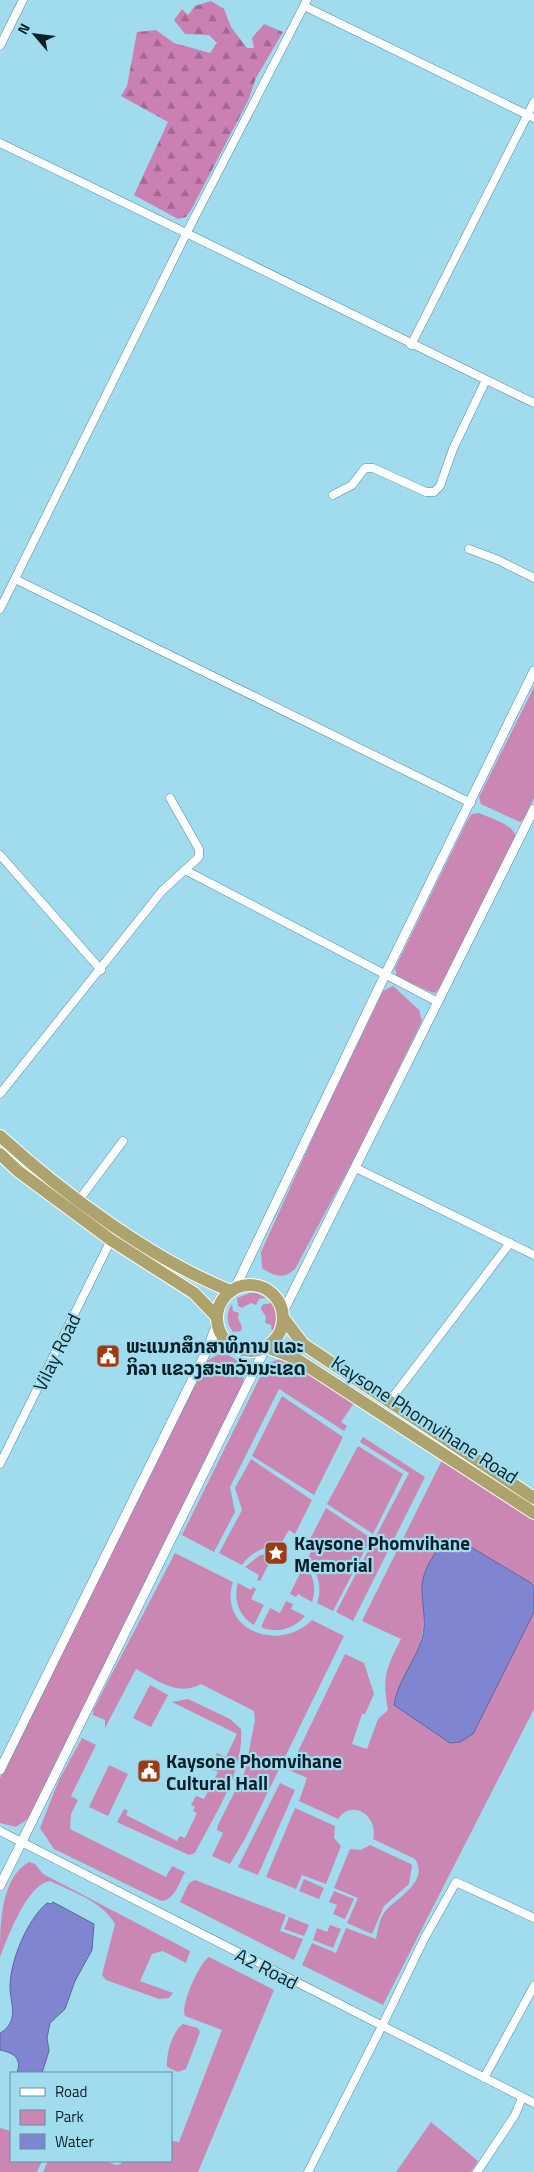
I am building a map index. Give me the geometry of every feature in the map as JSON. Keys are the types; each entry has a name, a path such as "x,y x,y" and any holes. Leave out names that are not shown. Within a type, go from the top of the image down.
{"highway":[{"path":"0,1136 27,1161 119,1229 202,1280 233,1289"},
{"path":"0,1154 18,1171 111,1240 194,1293 217,1320 226,1340 236,1348 248,1351 266,1347 279,1335 284,1315 279,1300 265,1288 247,1284 233,1289 220,1305 217,1320"},
{"name":"Kaysone Phomvihane Road","path":"284,1315 303,1344 374,1400 534,1513"},
{"name":"Kaysone Phomvihane Road","path":"266,1347 295,1358 374,1400 389,1402 534,1498"}],"street":[{"path":"0,46 23,0"},
{"path":"0,609 187,232 306,3 531,117"},
{"path":"411,345 531,117 534,102"},
{"path":"0,143 187,232 411,345 534,403"},
{"path":"333,494 352,485 365,468 373,468 426,492 434,492 440,486 453,449 486,380"},
{"path":"469,549 498,560 534,578"},
{"path":"15,579 471,802"},
{"path":"233,1289 534,671"},
{"path":"0,1094 101,970 162,891 196,861 199,849 170,798"},
{"path":"284,1315 534,809"},
{"path":"0,855 101,970"},
{"path":"186,870 438,1002"},
{"path":"79,1200 123,1141"},
{"path":"356,1168 534,1255"},
{"name":"Vilay Road","path":"0,1464 111,1240"},
{"path":"389,1402 510,1243"},
{"path":"0,1770 208,1348 217,1320"},
{"path":"0,1886 266,1347"},
{"name":"A2 Road","path":"0,1831 534,2103"},
{"path":"308,2172 424,1939 456,1882 534,1918"},
{"path":"484,2078 534,1986"},
{"path":"477,2172 515,2114 522,2098"}],"green space":[{"path":"211,1 224,9 231,27 247,48 254,48 252,38 264,24 283,32 256,78 248,101 191,210 186,217 178,219 134,195 168,122 121,96 127,86 137,32 156,30 174,43 210,53 217,43 209,35 185,34 174,20 182,9 188,15 195,6"},
{"path":"534,687 534,798 523,820 520,822 481,804 479,797"},
{"path":"479,813 510,828 516,836 440,988 435,993 431,992 397,977 395,968 468,819 472,814"},
{"path":"393,986 419,1010 422,1021 361,1146 295,1269 286,1275 278,1276 262,1268 261,1252 318,1126 383,991"},
{"path":"250,1293 257,1293 266,1298 259,1299 256,1305 251,1303 242,1308 238,1306 237,1298"},
{"path":"271,1303 275,1310 276,1318 272,1332 271,1325 265,1323 266,1317 261,1309 262,1305"},
{"path":"232,1304 233,1311 239,1313 238,1318 242,1327 241,1331 233,1332 229,1325 228,1315"},
{"path":"219,1354 228,1355 241,1363 244,1372 243,1383 28,1819 16,1827 0,1823 0,1778 205,1362"},
{"path":"285,1359 354,1403 341,1422 347,1426 344,1431 279,1389 230,1487 235,1512 214,1552 182,1535 264,1369 271,1362"},
{"path":"282,1396 343,1437 314,1495 252,1456"},
{"path":"363,1437 425,1477 353,1621 336,1612 409,1473 360,1442"},
{"path":"358,1446 403,1474 373,1534 327,1504"},
{"path":"251,1459 312,1500 295,1534 289,1530 280,1545 259,1550 242,1565 219,1553 242,1510 235,1488"},
{"path":"442,1460 534,1519 534,1587 531,1583 422,1587 424,1615 418,1651 399,1687 394,1705 450,1743 473,1734 534,1612 534,1709 383,2005 302,1965 312,1943 336,1953 346,1928 376,1939 384,1913 415,1883 418,1868 415,1859 373,1839 372,1823 363,1812 350,1810 338,1819 299,1801 307,1778 289,1770 345,1654 364,1663 374,1694 365,1714 362,1714 352,1744 367,1749 378,1719 388,1710 385,1689 387,1673 401,1639 362,1621"},
{"path":"326,1508 371,1538 333,1611 317,1603 319,1597 318,1580 308,1558 315,1544 309,1541"},
{"path":"275,1552 260,1581 257,1580 259,1575 245,1567 260,1555"},
{"path":"175,1553 233,1582 231,1599 234,1613 242,1624 254,1631 268,1635 283,1635 298,1630 312,1620 344,1636 246,1837 230,1864 212,1856 223,1833 217,1830 218,1825 245,1771 255,1720 254,1711 201,1684 192,1688 175,1688 167,1686 136,1669 105,1728 105,1720 93,1715 93,1710"},
{"path":"305,1563 313,1582 312,1602 298,1594 296,1597 290,1594"},
{"path":"238,1583 251,1590 253,1587 256,1589 251,1599 264,1605 254,1625 244,1617 238,1607 236,1595"},
{"path":"286,1601 293,1604 291,1609 305,1616 285,1629 273,1630 261,1627 270,1608 280,1613"},
{"path":"150,1685 168,1695 151,1727 133,1718"},
{"path":"188,1699 230,1719 241,1729 241,1745 233,1778 219,1809 195,1853 189,1855 117,1822 124,1809 128,1811 126,1815 177,1841 180,1836 185,1838 197,1813 193,1811 195,1807 191,1805 196,1796 204,1799 218,1772 210,1768 217,1753 226,1757 237,1734 172,1702"},
{"path":"82,1738 96,1745 71,1796 78,1800 71,1814 70,1829 166,1877 172,1866 185,1872 170,1898 161,1901 54,1849 40,1828 59,1780"},
{"path":"109,1765 128,1774 108,1816 89,1807"},
{"path":"280,1783 295,1790 258,1875 238,1867"},
{"path":"295,1808 335,1826 334,1838 341,1846 326,1884 302,1875 296,1889 266,1877"},
{"path":"370,1845 412,1866 409,1884 384,1906 372,1934 347,1923 358,1898 334,1888 350,1849 361,1850"},
{"path":"29,1862 35,1864 43,1874 190,1951 186,1963 163,1951 152,1954 140,1981 173,1993 169,1998 159,1999 106,1980 102,1975 115,1924 103,1909 95,1903 50,1881 42,1884 26,1901 13,1925 0,1957 0,1931 7,1891 19,1869"},
{"path":"304,1879 324,1888 319,1899 299,1891"},
{"path":"195,1880 286,1915 280,1931 303,1939 294,1960 180,1902 189,1883"},
{"path":"334,1891 354,1899 345,1919 333,1914 337,1905 329,1902"},
{"path":"289,1917 309,1925 304,1936 284,1929"},
{"path":"330,1925 341,1929 333,1948 313,1940 317,1928 327,1932"},
{"path":"209,1957 274,1990 198,2172 43,2172 48,2162 108,2162 116,2165 122,2162 172,2162 172,2141 179,2142 222,2030 185,2016 185,2003 191,1985"},
{"path":"183,2024 198,2028 200,2032 186,2069 178,2072 167,2067 168,2056 170,2044 176,2032"},
{"path":"431,2122 478,2161 471,2172 396,2172"},
{"path":"0,2128 10,2131 10,2162 42,2162 37,2172 0,2172"}],"water":[{"path":"446,1538 464,1543 531,1583 534,1587 534,1612 473,1734 460,1742 450,1743 394,1705 402,1680 422,1639 424,1614 422,1582 434,1555"},
{"path":"53,1902 94,1924 92,1950 75,1981 65,2009 50,2023 47,2038 49,2051 42,2072 17,2072 18,2060 16,2057 0,2050 0,2033 8,2027 12,2018 13,2010 10,1987 13,1965 16,1953 33,1920 47,1903 51,1904"}],"place":[{"name":"ພະແນກສຶກສາທິການ ແລະ ກິລາ ແຂວງສະຫວັນນະເຂດ","path":"108,1356"},
{"name":"Kaysone Phomvihane Memorial","path":"276,1553"},
{"name":"Kaysone Phomvihane Cultural Hall","path":"149,1771"}]}
